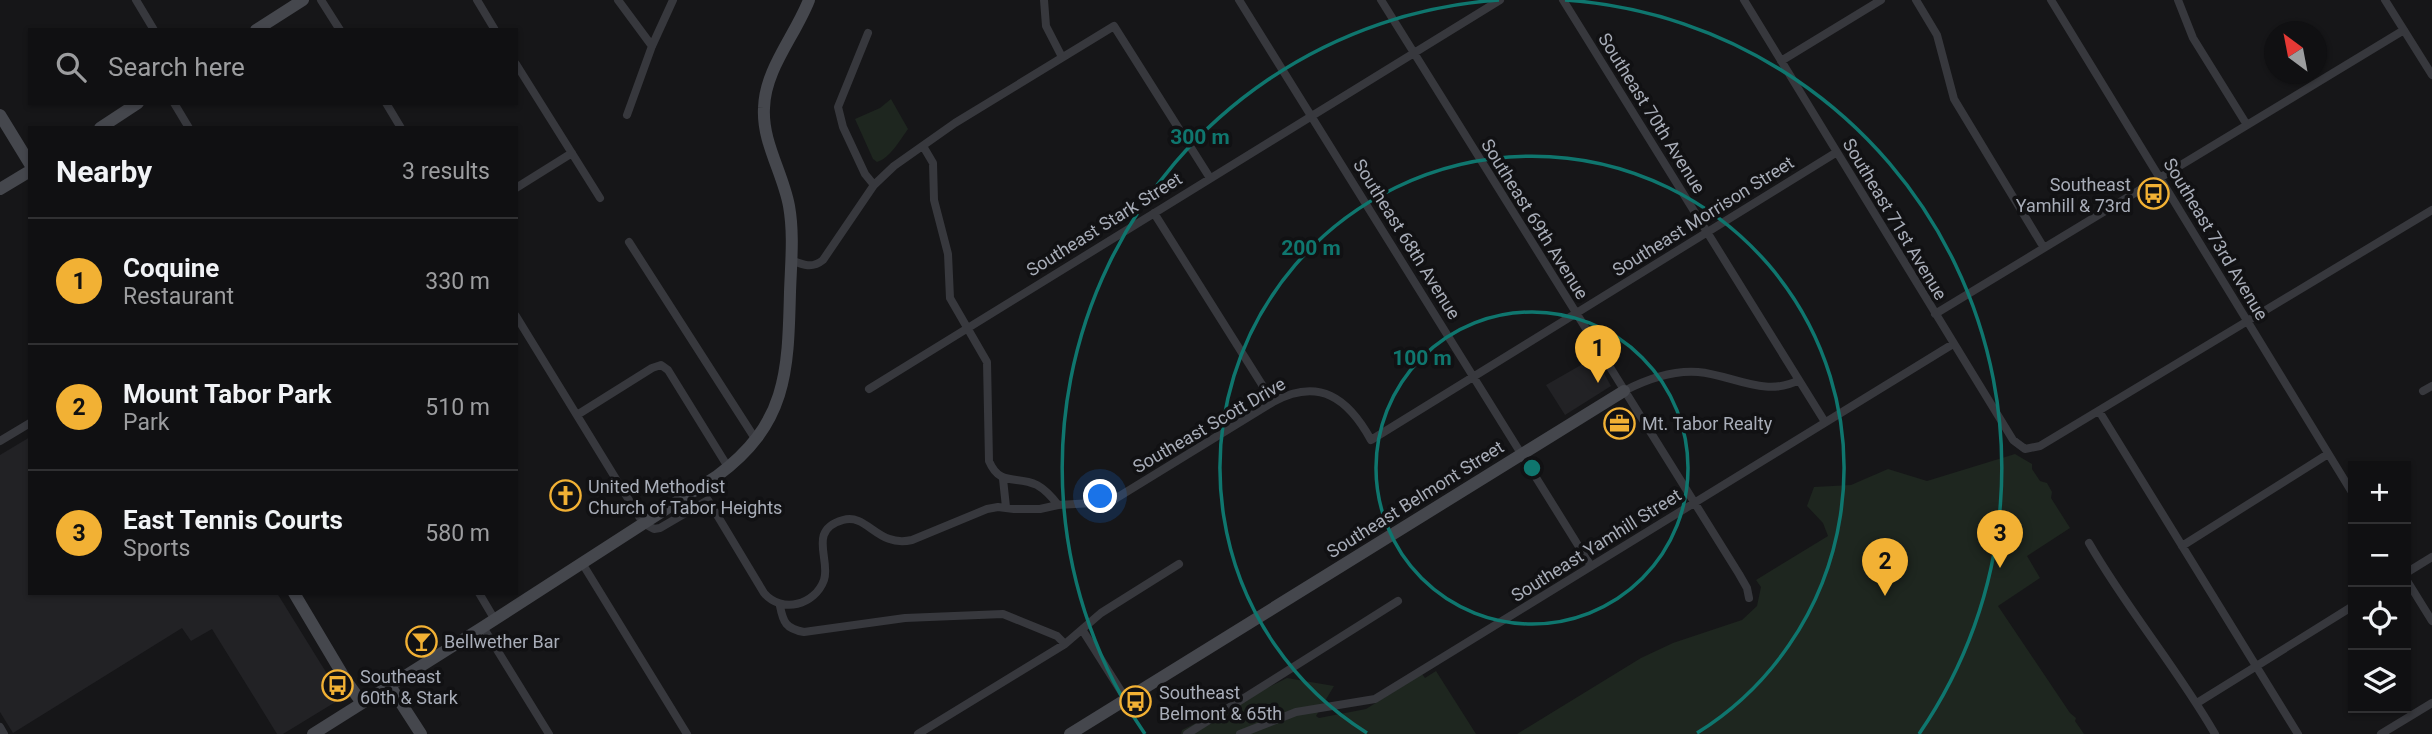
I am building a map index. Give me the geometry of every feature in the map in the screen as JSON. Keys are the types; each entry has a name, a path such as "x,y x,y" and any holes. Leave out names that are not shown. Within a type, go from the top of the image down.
{"street":[{"path":"136,0 153,28"},
{"path":"259,28 303,0"},
{"path":"321,0 339,28"},
{"path":"477,0 494,28"},
{"path":"618,0 652,46"},
{"path":"627,114 652,46 673,0"},
{"path":"313,734 495,620 729,467 756,440 778,402 789,345 789,206 766,134 764,107 774,69 809,0"},
{"path":"1044,0 1046,26 1062,57"},
{"name":"Southeast 68th Avenue","path":"1239,0 1591,566"},
{"name":"Southeast 69th Avenue","path":"1381,0 1739,574 1749,598"},
{"name":"Southeast Stark Street","path":"869,389 1500,0"},
{"name":"Southeast 70th Avenue","path":"1563,0 1825,422"},
{"name":"Southeast 71st Avenue","path":"1744,0 2013,440 2025,449 2040,446 2099,411"},
{"path":"1782,61 1881,0"},
{"path":"1916,0 1937,35 1954,99 2044,248"},
{"name":"Southeast 73rd Avenue","path":"2051,0 2348,486"},
{"path":"2178,0 2193,38 2247,125"},
{"path":"2385,0 2431,72"},
{"path":"791,260 806,266 823,260 874,185 894,166 955,123 1114,26 1210,178"},
{"path":"1935,314 2404,30"},
{"path":"868,33 838,107 848,139 865,174 874,185"},
{"path":"518,67 600,198"},
{"path":"103,126 135,105"},
{"path":"175,105 188,126"},
{"path":"387,105 396,126"},
{"path":"0,115 28,161"},
{"path":"923,146 933,163 934,200 948,254 950,298 987,362 989,461 1003,479 1034,484 1045,490 1058,505"},
{"name":"Southeast Morrison Street","path":"1371,440 1837,152"},
{"path":"518,187 572,153"},
{"path":"0,189 28,172"},
{"path":"2298,734 2099,411 2432,210"},
{"path":"1154,213 1273,402"},
{"path":"629,242 756,440"},
{"path":"518,319 643,523 654,529 660,528 708,500 764,593 771,602 780,606 783,621 788,627 804,632 905,618 1003,614 1057,636 1065,644"},
{"name":"Southeast Yamhill Street","path":"1240,734 1296,712 1375,699 1953,344"},
{"path":"577,415 661,365 668,370 729,467"},
{"name":"Southeast Belmont Street","path":"1070,734 1624,391 1653,378 1682,372 1707,373 1769,387 1783,387 1799,380"},
{"path":"2424,391 2432,386"},
{"name":"Southeast Scott Drive","path":"780,606 799,603 818,590 825,576 821,548 823,539 835,524 842,520 861,522 886,539 900,543 987,509 1040,509 1058,505 1110,502 1273,402 1299,391 1327,394 1353,411 1371,440"},
{"path":"0,441 28,424"},
{"path":"2182,546 2328,454"},
{"path":"1003,479 1006,507"},
{"path":"2090,543 2110,579 2197,703 2215,734"},
{"path":"2411,570 2432,557"},
{"path":"582,563 687,734"},
{"path":"918,734 1065,644 1101,613 1179,564"},
{"path":"2411,587 2432,621"},
{"path":"295,595 362,703"},
{"path":"480,595 495,620"},
{"path":"1187,734 1398,601"},
{"path":"2197,703 2348,609"},
{"path":"484,627 549,734"},
{"path":"1083,631 1126,699"},
{"path":"390,686 421,734"},
{"path":"2381,734 2432,703"},
{"path":"0,727 4,734"}],"shaded area":[{"path":"891,99 908,129 890,153 877,162 873,159 855,119 880,108"},
{"path":"1595,357 1611,386 1565,415 1546,385"},
{"path":"28,438 28,595 278,595 342,698 283,734 277,734 212,629 191,641 182,628 13,733 0,712 0,455"},
{"path":"2015,454 2032,464 2032,469 2040,481 2047,483 2052,492 2051,498 2070,528 2027,556 2040,578 1998,606 2076,718 2075,721 2084,734 1517,734 1641,658 1673,643 1742,620 1757,606 1761,587 1756,580 1828,536 1823,523 1807,506 1814,487 1851,485 1888,469 1927,481"},
{"path":"1436,671 1476,734 1181,734 1182,730 1287,678 1334,686 1316,716 1319,718 1366,709 1422,674 1425,678"}],"place":[{"name":"Southeast Yamhill & 73rd","path":"2154,194"},
{"name":"Coquine","path":"1598,383"},
{"name":"Mt. Tabor Realty","path":"1619,423"},
{"name":"United Methodist Church of Tabor Heights","path":"565,496"},
{"name":"East Tennis Courts","path":"2000,568"},
{"name":"Mount Tabor Park","path":"1885,596"},
{"name":"Bellwether Bar","path":"421,641"},
{"name":"Southeast 60th & Stark","path":"337,686"},
{"name":"Southeast Belmont & 65th","path":"1136,702"}]}
